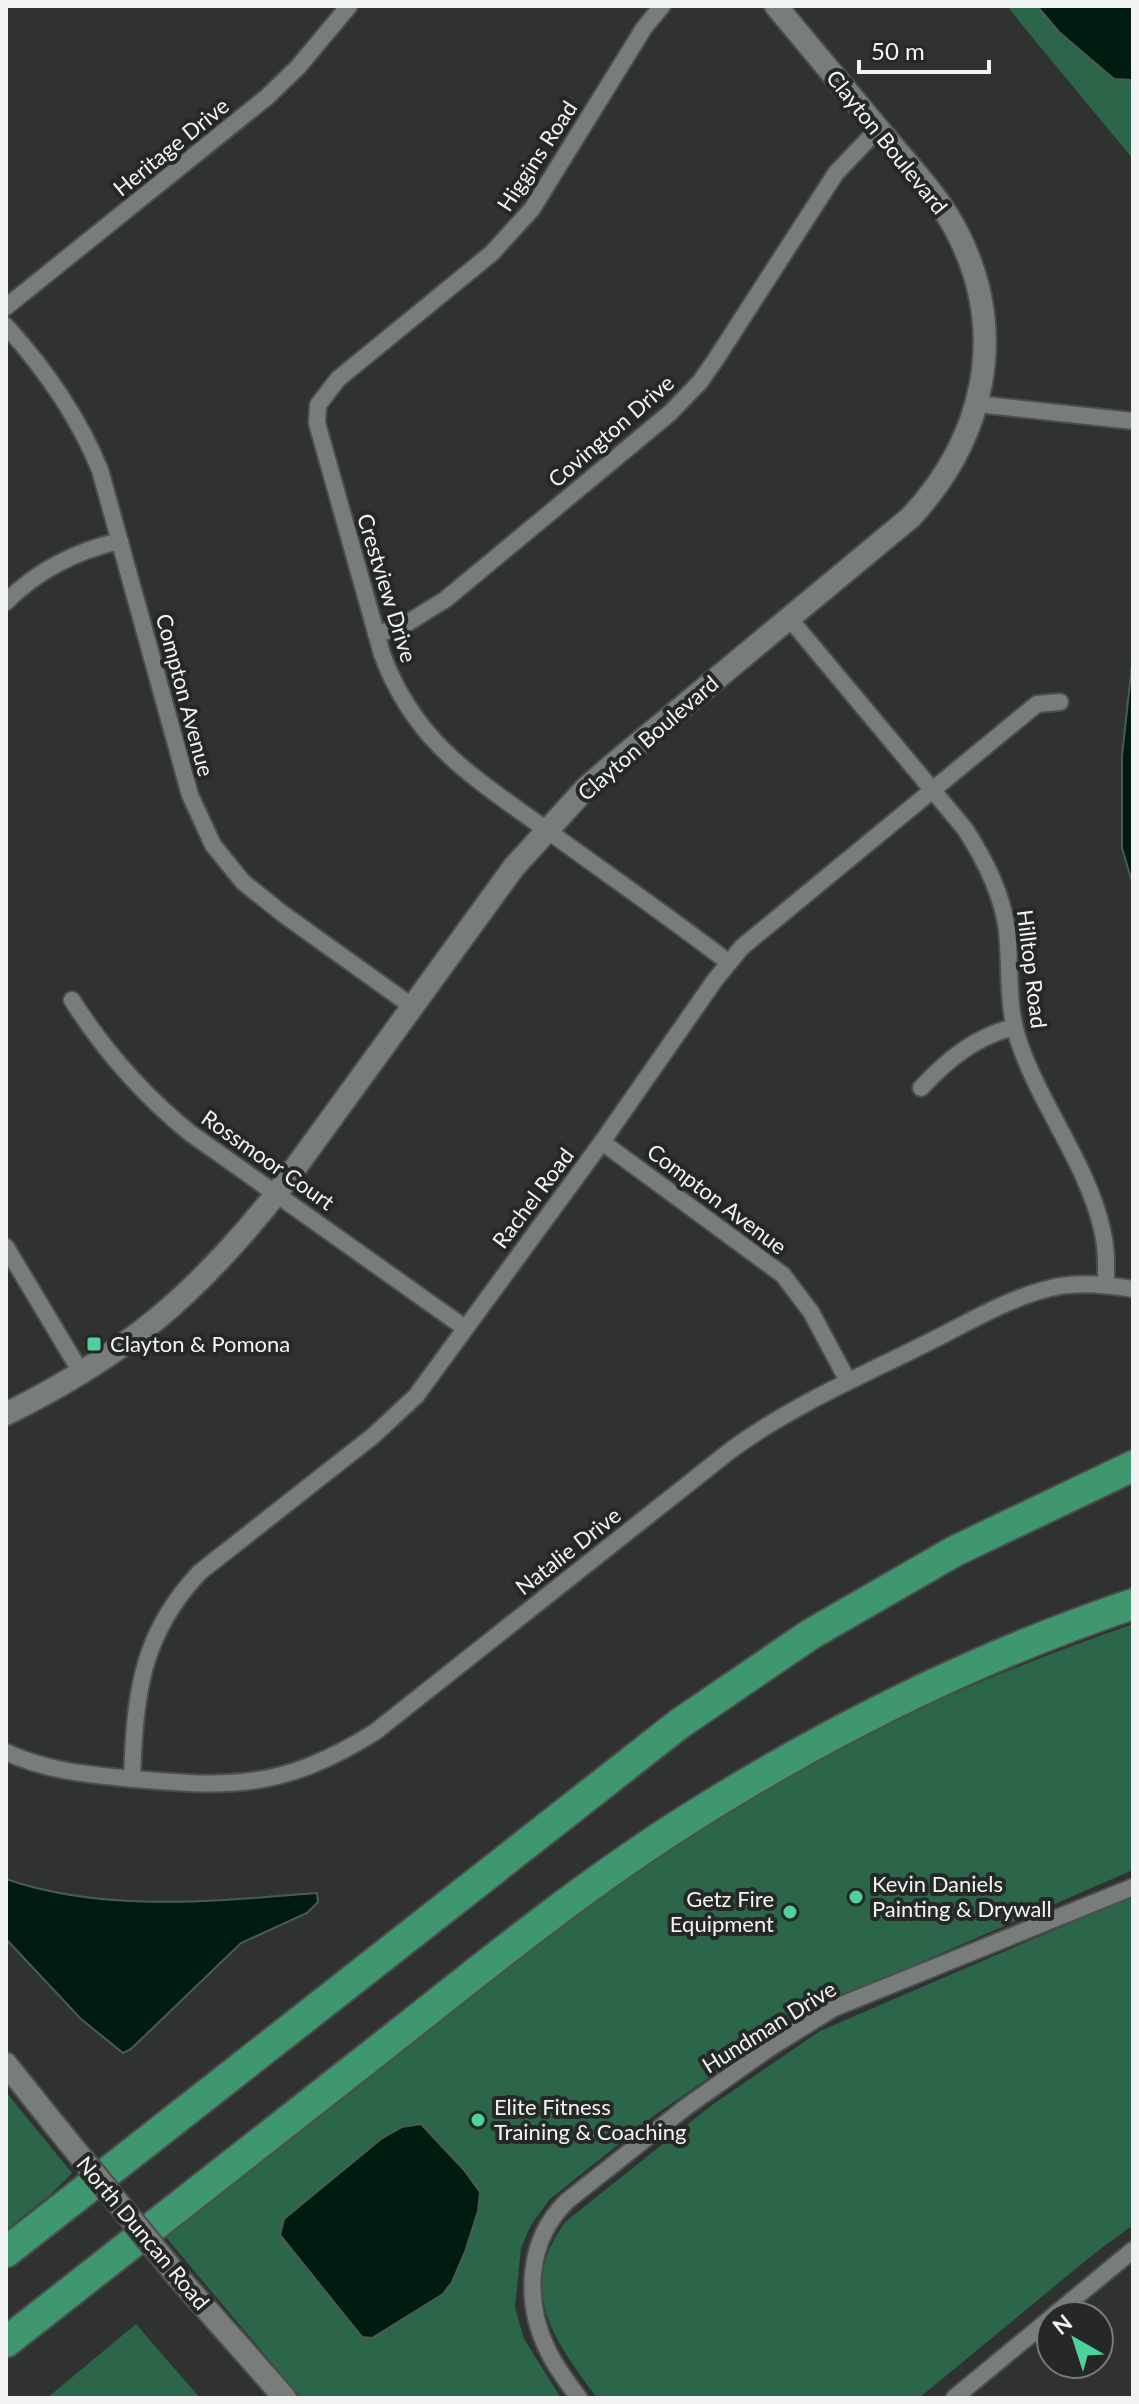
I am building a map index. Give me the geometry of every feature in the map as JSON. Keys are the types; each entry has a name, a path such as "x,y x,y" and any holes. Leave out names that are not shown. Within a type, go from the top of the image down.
{"highway":[{"path":"6,2252 679,1724 811,1634 955,1551 1133,1466"},
{"path":"6,2342 506,1949 684,1821 847,1727 937,1683 1022,1646 1133,1604"}],"street":[{"name":"Heritage Drive","path":"6,307 267,97 298,67 349,6"},
{"name":"Higgins Road","path":"318,405 338,379 492,253 514,231 532,209 644,28 662,6"},
{"name":"Clayton Boulevard","path":"6,1414 82,1374 119,1350 202,1281 277,1193 514,867 547,830 610,767 911,517 950,468 966,437 983,378 984,327 971,263 947,214 776,6"},
{"name":"Covington Drive","path":"376,634 401,627 446,599 670,413 700,382 716,359 836,173 878,129"},
{"name":"Compton Avenue","path":"6,326 52,382 86,436 100,470 190,795 213,845 243,882 413,1007"},
{"path":"977,404 1133,421"},
{"name":"Crestview Drive","path":"318,405 317,431 376,634 396,689 415,720 461,768 728,962"},
{"path":"6,602 46,569 97,546 120,541"},
{"name":"Hilltop Road","path":"789,618 965,829 981,854 996,886 1007,931 1014,1027 1036,1084 1094,1203 1107,1255 1106,1284"},
{"name":"Rachel Road","path":"132,1779 139,1688 155,1634 169,1609 200,1572 399,1414 416,1396 602,1142 728,962 742,947 1037,704 1060,702"},
{"name":"Rossmoor Court","path":"72,1000 96,1038 155,1104 190,1133 465,1328"},
{"path":"921,1088 944,1063 978,1039 1014,1027"},
{"name":"Compton Avenue","path":"602,1142 783,1275 811,1312 848,1381"},
{"path":"6,1247 82,1374"},
{"name":"Natalie Drive","path":"6,1752 45,1767 72,1773 172,1784 247,1783 283,1776 341,1753 375,1732 731,1450 780,1416 1035,1292 1076,1284 1106,1284 1133,1289"},
{"name":"Hundman Drive","path":"579,2398 549,2354 533,2308 533,2269 537,2248 554,2213 567,2201 686,2107 768,2049 834,2008 1133,1887"},
{"name":"North Duncan Road","path":"6,2064 178,2277 285,2398"},
{"path":"1073,2300 1133,2250"},
{"path":"954,2398 1035,2331"}],"green space":[{"path":"1007,6 1133,6 1133,159 1018,20"},
{"path":"1133,1624 1133,1870 801,2014 655,2115 550,2199 531,2225 521,2248 515,2307 524,2339 561,2398 301,2398 164,2235 545,1937 704,1828 786,1778 912,1712 999,1674"},
{"path":"1133,1896 1133,2225 1035,2300 919,2398 597,2398 555,2335 546,2314 542,2292 543,2270 565,2222 712,2105 820,2031"},
{"path":"6,2092 72,2173 6,2230"},
{"path":"136,2324 200,2398 47,2398"}],"shaded area":[{"path":"1037,6 1133,6 1133,80 1114,79 1059,32"},
{"path":"1133,655 1133,885 1122,848 1122,756"},
{"path":"6,1879 81,1897 120,1900 200,1901 317,1893 318,1902 307,1913 241,1943 131,2049 123,2053 81,2019 6,1939"},
{"path":"421,2124 480,2192 478,2211 465,2252 452,2282 443,2294 372,2338 362,2337 280,2235 284,2219 381,2139 402,2127"}],"place":[{"name":"Clayton & Pomona","path":"94,1344"},
{"name":"Kevin Daniels Painting & Drywall","path":"856,1897"},
{"name":"Getz Fire Equipment","path":"790,1912"},
{"name":"Elite Fitness Training & Coaching","path":"478,2120"}]}
